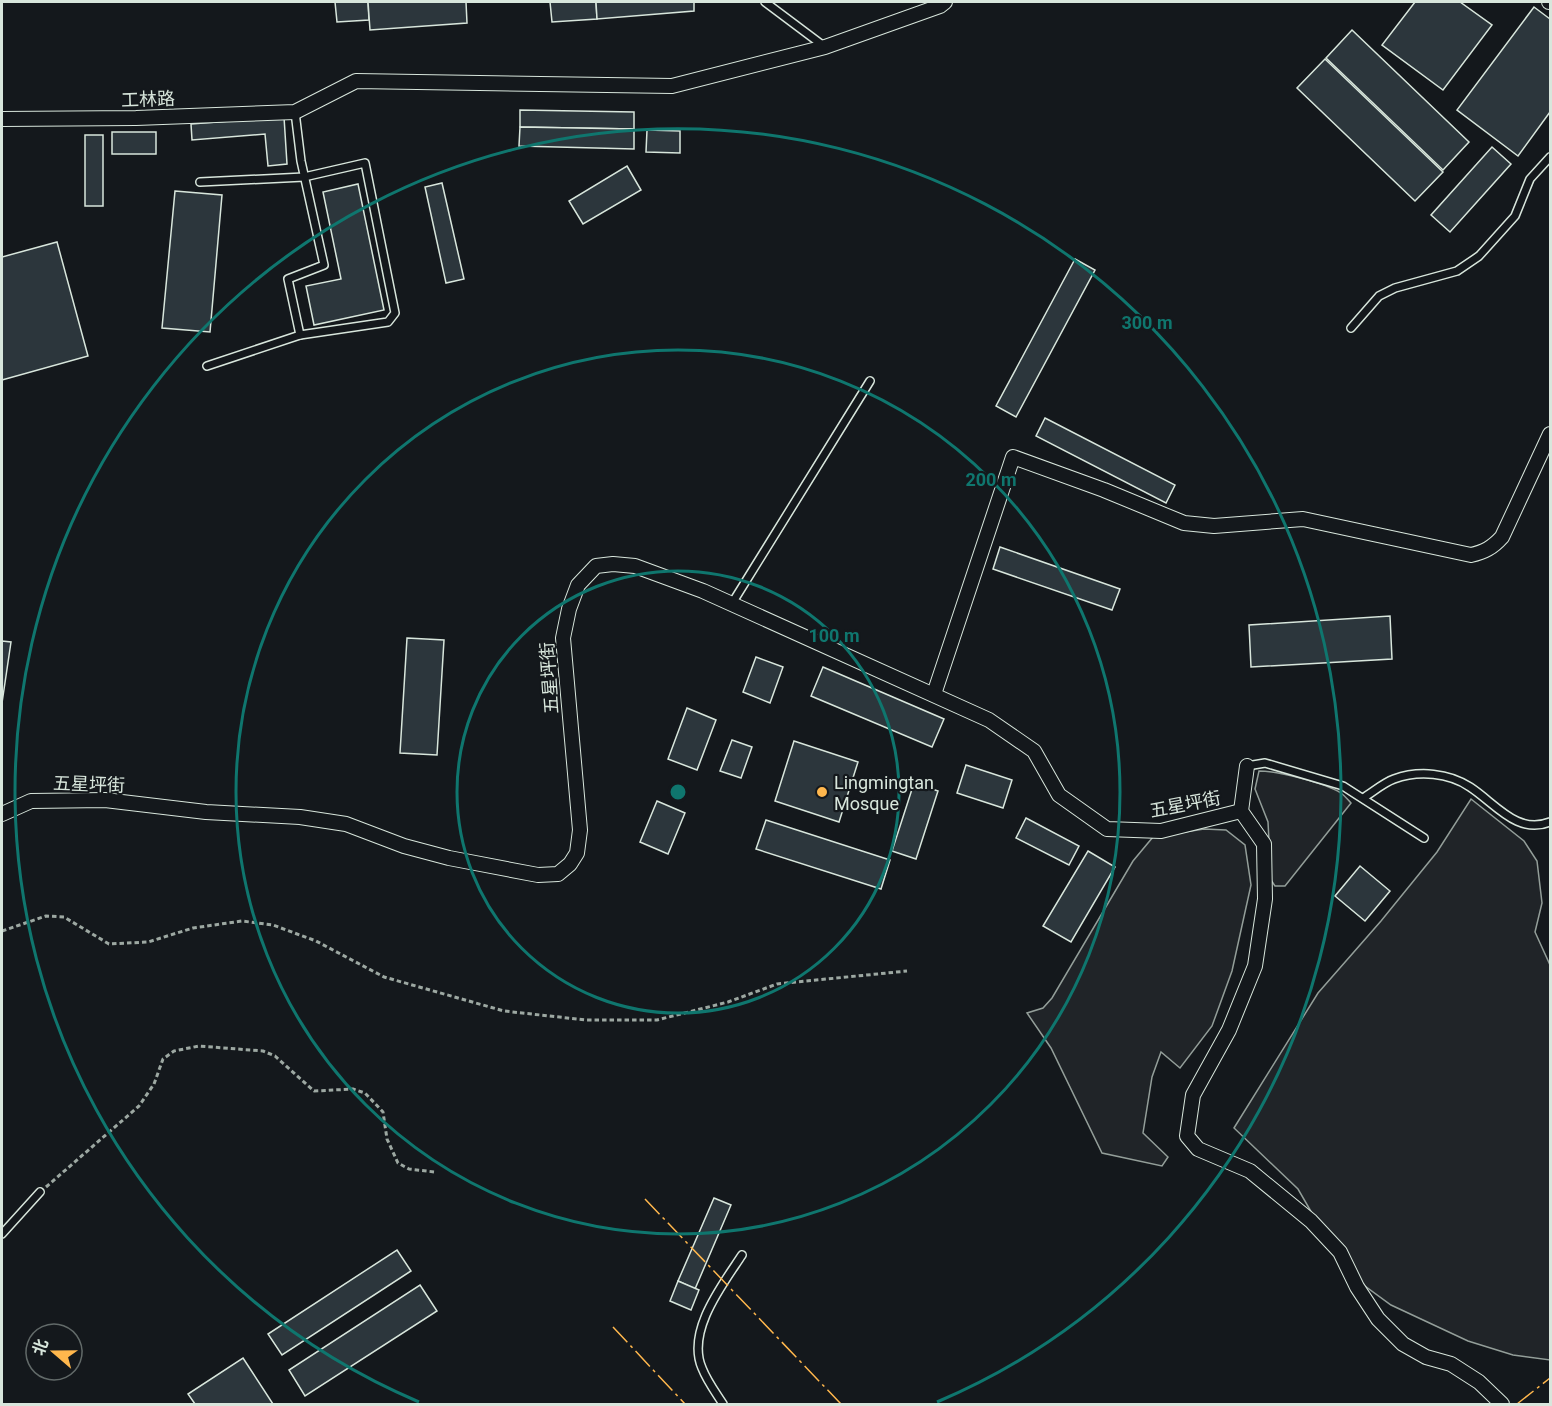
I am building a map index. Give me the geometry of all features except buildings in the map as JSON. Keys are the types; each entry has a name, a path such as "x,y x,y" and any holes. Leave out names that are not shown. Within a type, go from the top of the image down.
{"street":[{"path":"295,112 356,81 672,86 825,47 940,6 945,2"},
{"name":"工林路","path":"2,118 136,118 295,112"},
{"path":"934,694 1013,457 1104,490 1184,523 1214,526 1303,519 1471,555 1483,553 1502,537 1551,434"},
{"name":"五星坪街","path":"2,814 31,801 105,800 206,812 300,818 346,824 404,846 449,858 538,875 558,874 570,864 577,853 580,830 563,638 569,609 578,585 596,566 613,564 635,566 703,591 989,720 1034,751 1059,795 1107,829 1161,831 1241,811"},
{"path":"1247,766 1241,811 1264,844 1265,899 1255,966 1229,1030 1193,1095 1187,1136 1198,1149 1250,1171 1311,1221 1340,1252 1357,1287 1378,1319 1403,1344 1426,1357 1450,1364 1479,1382 1502,1404"}],"lane":[{"path":"765,2 825,47"},
{"path":"295,112 304,177 324,265 288,279 300,335"},
{"path":"1352,328 1379,296 1395,288 1458,272 1479,256 1515,216 1530,179 1551,157"},
{"path":"200,182 304,177 364,164 395,313 388,322 300,335 207,366"},
{"path":"731,604 870,381"},
{"path":"1247,766 1265,763 1343,786 1424,838"},
{"path":"1363,798 1392,779 1416,774 1439,775 1470,786 1519,824 1535,826 1551,822"},
{"path":"2,1234 40,1192"},
{"path":"723,1404 701,1367 698,1341 710,1304 742,1255"}],"path":[{"path":"2,931 46,916 64,917 109,944 148,942 193,928 242,921 273,925 316,941 384,977 504,1011 586,1020 657,1020 728,1002 777,984 907,970"},
{"path":"40,1192 139,1106 154,1084 164,1059 174,1051 199,1046 263,1051 275,1056 315,1091 353,1089 365,1093 382,1112 387,1139 398,1163 410,1169 435,1172"}],"shaded area":[{"path":"1259,771 1289,775 1324,785 1341,793 1351,803 1285,886 1275,886 1271,880 1268,822 1255,789"},
{"path":"1471,799 1524,841 1537,861 1542,903 1535,932 1550,965 1550,1360 1513,1355 1468,1341 1391,1305 1354,1278 1298,1189 1234,1128 1318,993 1437,852"},
{"path":"1204,829 1226,830 1245,845 1251,885 1232,971 1212,1026 1180,1068 1161,1052 1152,1077 1143,1133 1168,1157 1162,1166 1102,1153 1051,1048 1027,1013 1043,1008 1052,998 1133,861 1153,837"}],"power":[{"path":"645,1199 841,1404"},
{"path":"613,1327 685,1404"},
{"path":"1517,1404 1550,1378"}],"place":[{"name":"Lingmingtan Mosque","path":"822,792"}]}
